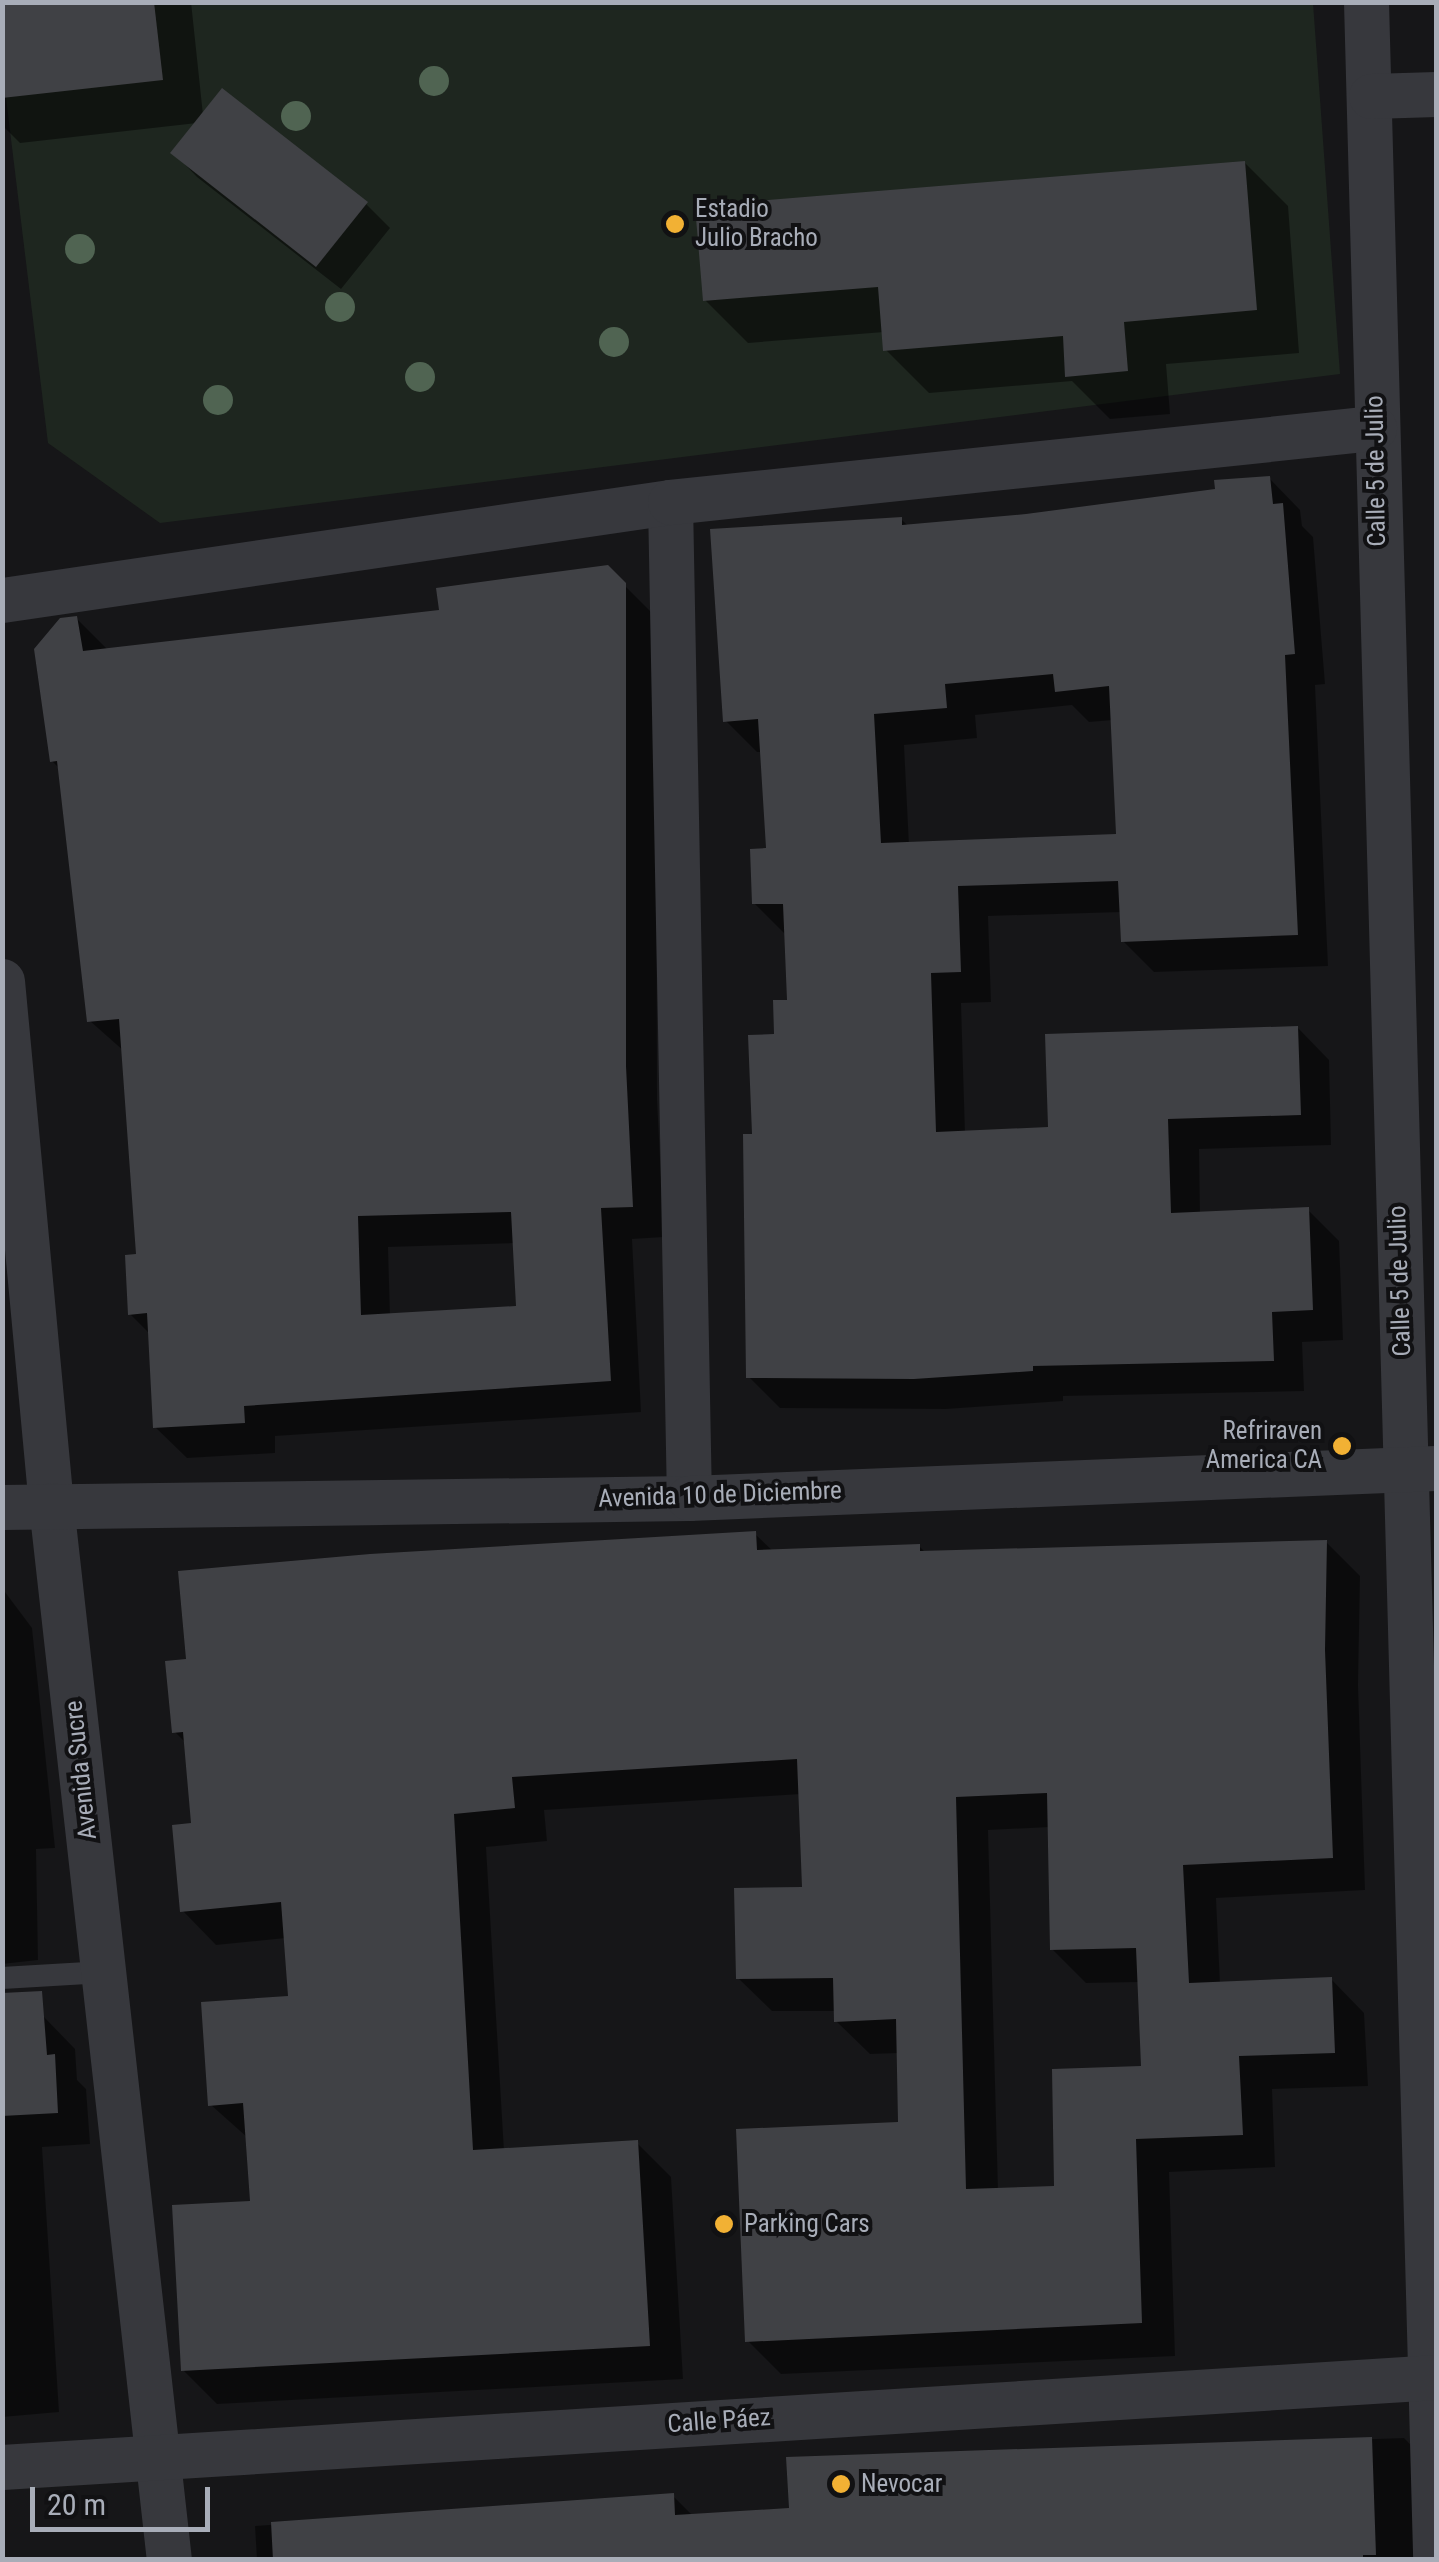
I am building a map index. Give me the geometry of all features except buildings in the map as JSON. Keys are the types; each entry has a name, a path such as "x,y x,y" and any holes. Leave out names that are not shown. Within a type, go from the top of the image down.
{"street":[{"name":"Calle 5 de Julio","path":"1366,2 1372,96 1374,428 1421,1468 1435,2560"},
{"path":"1372,96 1436,94"},
{"path":"2,600 670,502 1374,428"},
{"path":"670,502 689,1498"},
{"name":"Avenida Sucre","path":"2,980 51,1505 169,2560"},
{"name":"Avenida 10 de Diciembre","path":"2,1507 689,1498 1421,1468"},
{"name":"Calle Páez","path":"2,2467 1433,2377"}],"lane":[{"path":"2,1978 104,1972"}],"shaded area":[{"name":"Estadio Julio Bracho","path":"2,3 1313,3 1340,374 160,523 48,443 3,73"}],"place":[{"name":"Estadio Julio Bracho","path":"675,224"},
{"name":"Refriraven America CA","path":"1342,1446"},
{"name":"Parking Cars","path":"724,2224"},
{"name":"Nevocar","path":"841,2484"}]}
